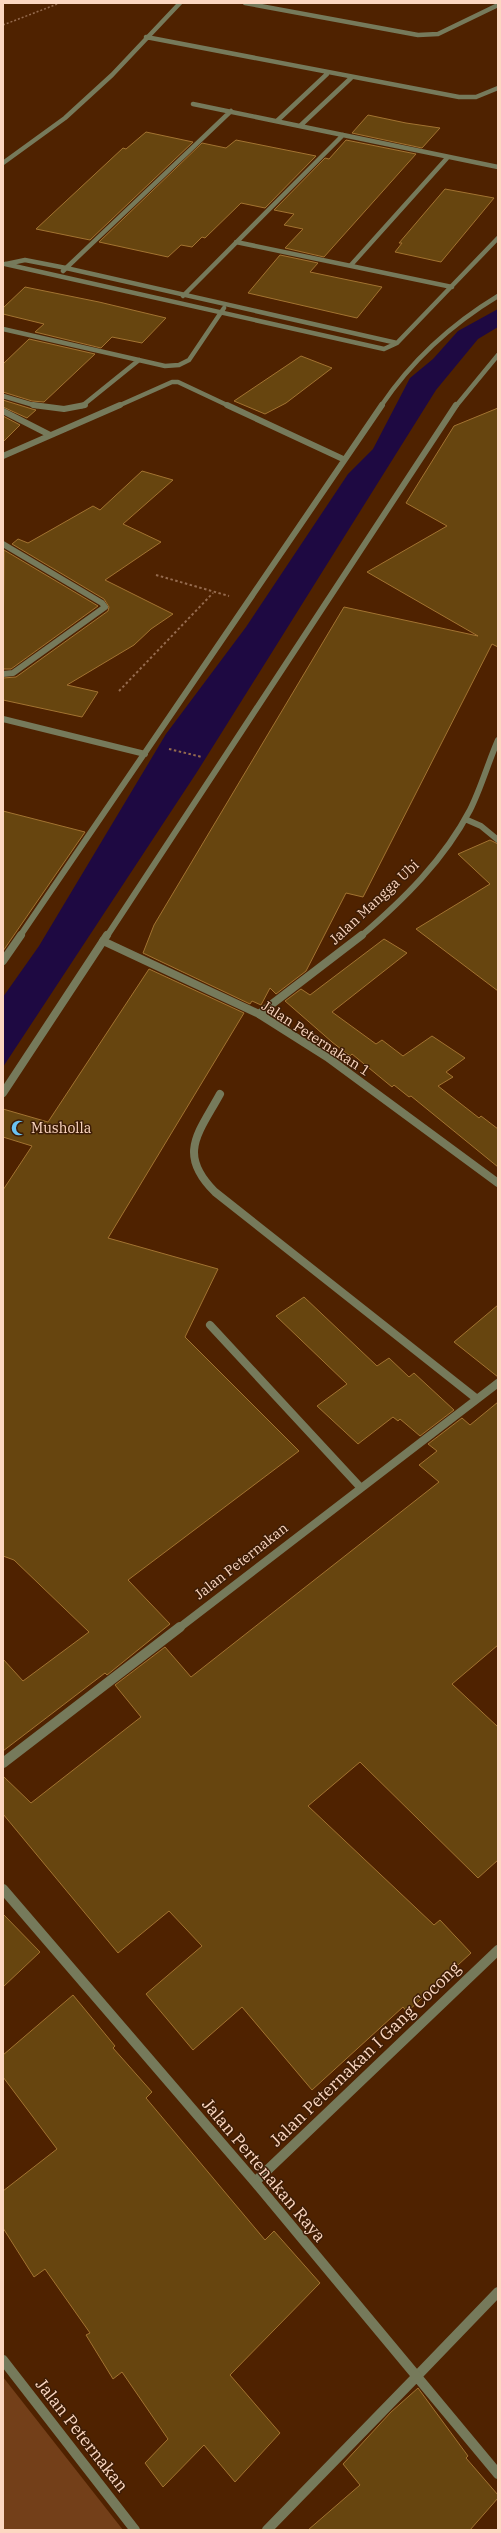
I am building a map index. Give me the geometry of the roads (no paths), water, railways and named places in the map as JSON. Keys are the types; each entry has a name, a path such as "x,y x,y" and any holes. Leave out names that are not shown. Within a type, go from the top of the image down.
{"street":[{"path":"3,163 66,118 112,75 146,37 180,3"},
{"path":"245,3 418,35 438,34 498,5"},
{"path":"146,37 327,74 459,97 476,97 498,88"},
{"path":"278,120 327,74"},
{"path":"301,125 351,78"},
{"path":"193,104 278,120 498,167"},
{"path":"59,275 231,112"},
{"path":"178,303 236,242 343,135"},
{"path":"351,265 448,157"},
{"path":"4,265 59,275 381,349 397,343 498,238"},
{"path":"236,242 452,287"},
{"path":"4,265 25,260 66,268 397,343"},
{"path":"3,961 250,600 343,459 417,357 450,327 498,296"},
{"path":"3,329 165,366 185,362 223,313 225,304"},
{"path":"3,1093 464,393 498,355"},
{"path":"3,396 57,410 79,407 85,405 140,360"},
{"path":"3,456 172,382 178,382 343,459"},
{"path":"3,411 50,435"},
{"path":"3,544 102,603 105,607 13,673 3,674"},
{"path":"3,719 145,754"},
{"name":"Jalan Mangga Ubi","path":"259,1014 355,941 411,889 441,854 465,819 498,740"},
{"path":"465,819 481,826 498,840"},
{"name":"Jalan Peternakan 1","path":"104,941 259,1014 327,1057 498,1184"},
{"path":"220,1094 195,1145 194,1163 204,1180 215,1192 477,1399"},
{"path":"210,1325 361,1488"},
{"name":"Jalan Peternakan","path":"3,1763 498,1383"},
{"name":"Jalan Pertenakan Raya","path":"3,1889 255,2182 498,2474"},
{"name":"Jalan Peternakan I Gang Cocong","path":"255,2182 498,1950"},
{"path":"267,2530 498,2292"},
{"name":"Jalan Peternakan","path":"3,2360 135,2530"}],"place":[{"name":"Musholla","path":"19,1128"}]}
